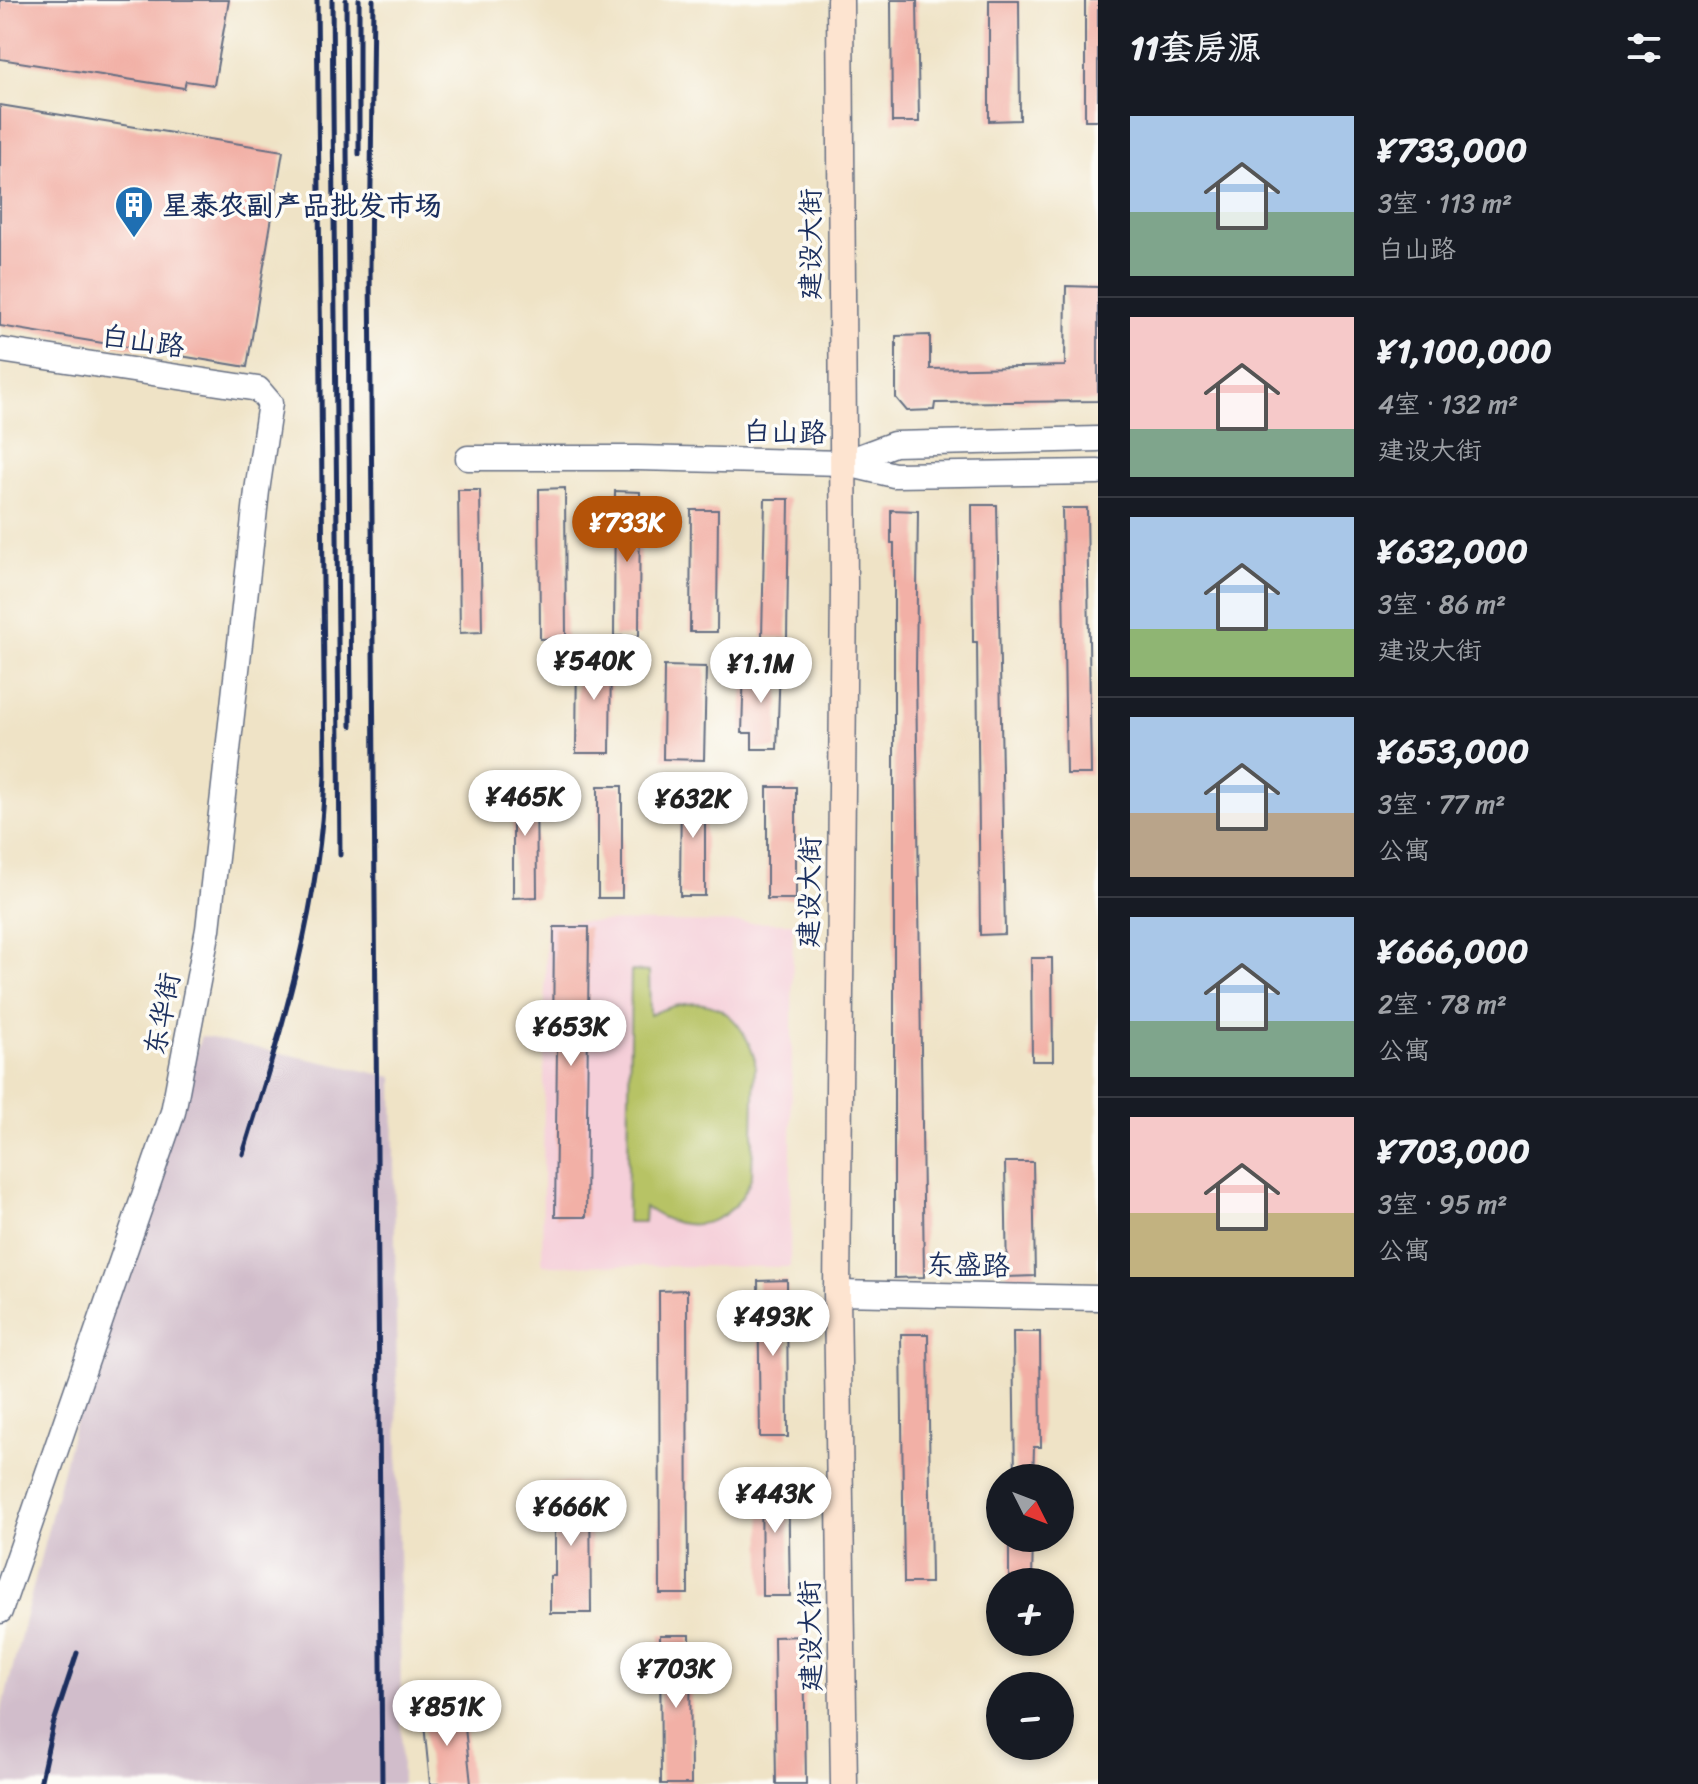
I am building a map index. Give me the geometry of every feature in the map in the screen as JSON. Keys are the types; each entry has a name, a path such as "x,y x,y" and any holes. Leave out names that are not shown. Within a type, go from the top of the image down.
{"main road":[{"name":"建设大街","path":"840,0 844,616 837,1293 844,1784"}],"street":[{"name":"白山路","path":"0,350 258,389 270,403"},
{"name":"东华街","path":"0,1611 176,1097 197,995 217,863 257,491 270,403"},
{"path":"843,463 894,444 1098,439"},
{"name":"白山路","path":"468,458 653,458 843,463 894,475 1098,472"},
{"name":"东盛路","path":"837,1293 1098,1298"}],"shaded area":[{"path":"546,921 793,923 790,1267 542,1265"},
{"path":"201,1036 393,1077 402,1784 0,1784 0,1718 80,1402"}],"green space":[{"path":"631,971 649,972 650,1015 685,1004 715,1007 738,1026 755,1060 752,1175 745,1192 734,1206 708,1222 677,1223 645,1207 644,1222 627,1222"}],"building":[{"path":"0,0 229,0 214,85 186,81 184,88 0,59"},
{"path":"891,0 917,0 919,122 892,122"},
{"path":"989,0 1019,0 1020,120 989,121"},
{"path":"1085,0 1098,0 1098,120 1085,120"},
{"name":"星泰农副产品批发市场","path":"0,105 283,151 247,367 0,326"},
{"path":"1066,286 1098,287 1098,401 935,403 934,410 907,411 896,398 896,336 930,335 930,369 1065,366"},
{"path":"565,488 566,638 540,639 539,489"},
{"path":"458,490 480,490 482,632 460,633"},
{"path":"615,491 640,492 639,636 614,636"},
{"path":"765,499 789,499 787,638 762,637"},
{"path":"972,505 997,505 1005,934 980,935 977,642 973,642"},
{"path":"1062,508 1087,508 1091,774 1066,774"},
{"path":"691,510 718,510 717,632 690,632"},
{"path":"891,510 918,511 916,671 924,1277 894,1278 894,543 891,543"},
{"path":"577,650 611,650 610,753 576,753"},
{"path":"744,664 780,665 777,749 752,749 752,733 742,733"},
{"path":"664,666 706,667 704,760 663,759"},
{"path":"536,777 537,897 513,898 513,778"},
{"path":"681,784 705,784 705,896 680,896"},
{"path":"598,786 622,786 622,898 598,898"},
{"path":"767,787 796,787 796,899 767,899"},
{"path":"554,927 589,927 586,1217 555,1217 557,1048 553,1048"},
{"path":"1031,958 1052,958 1053,1061 1032,1061"},
{"path":"1005,1162 1033,1162 1035,1276 1007,1277"},
{"path":"787,1280 788,1437 760,1437 758,1281"},
{"path":"687,1290 688,1594 660,1594 659,1291"},
{"path":"1013,1332 1040,1332 1041,1447 1034,1447 1033,1464 1015,1464"},
{"path":"901,1334 928,1334 931,1583 904,1583"},
{"path":"761,1473 788,1473 790,1596 762,1596"},
{"path":"550,1483 590,1483 591,1613 550,1613 550,1576 555,1576 555,1522 550,1522"},
{"path":"1009,1552 1033,1552 1032,1568 1009,1568"},
{"path":"660,1635 690,1635 691,1784 661,1784"},
{"path":"804,1636 806,1784 776,1784 774,1637"},
{"path":"463,1709 471,1784 430,1784 423,1714"}],"railway":[{"path":"243,1154 297,968 322,825 325,776 317,0"},
{"path":"332,0 340,855"},
{"path":"346,0 351,726"},
{"path":"359,0 359,154"},
{"path":"373,0 370,267 382,1784"},
{"path":"40,1784 53,1725 77,1653"}],"place":[{"name":"星泰农副产品批发市场","path":"134,239"}]}
